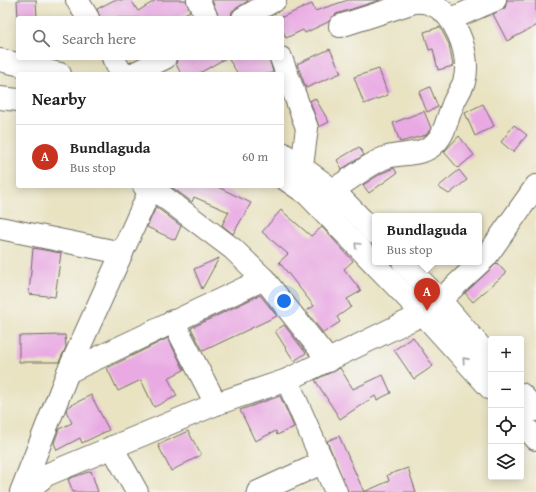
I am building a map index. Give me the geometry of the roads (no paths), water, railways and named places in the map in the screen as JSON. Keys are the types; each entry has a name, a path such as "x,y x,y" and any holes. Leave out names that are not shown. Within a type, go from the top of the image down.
{"street":[{"path":"77,0 87,16"},
{"path":"198,0 206,16"},
{"path":"451,19 494,0"},
{"path":"333,190 382,159 395,155 414,153 431,147 443,134 452,107 464,81 466,59 460,36 451,19 432,3 413,1 340,26"},
{"path":"248,16 268,8"},
{"path":"0,60 51,72"},
{"path":"113,60 121,72"},
{"path":"137,72 161,60"},
{"path":"282,60 307,128 302,166"},
{"path":"0,98 16,100"},
{"path":"284,154 333,190 372,230"},
{"path":"284,177 307,194 372,261"},
{"path":"482,261 536,186"},
{"path":"21,492 68,372 122,253 149,188"},
{"path":"150,188 233,249 264,279 328,361"},
{"path":"0,228 122,253"},
{"path":"376,265 423,314 488,386"},
{"path":"406,265 440,300 488,356"},
{"path":"26,492 46,475 216,404 287,380 423,314 477,265"},
{"path":"68,372 264,279"},
{"path":"173,321 216,404"},
{"path":"287,380 336,492"},
{"path":"524,397 536,410"},
{"path":"524,425 536,439"},
{"path":"112,447 137,492"},
{"path":"258,492 324,462"}],"place":[{"name":"Bundlaguda","path":"427,311"}]}
